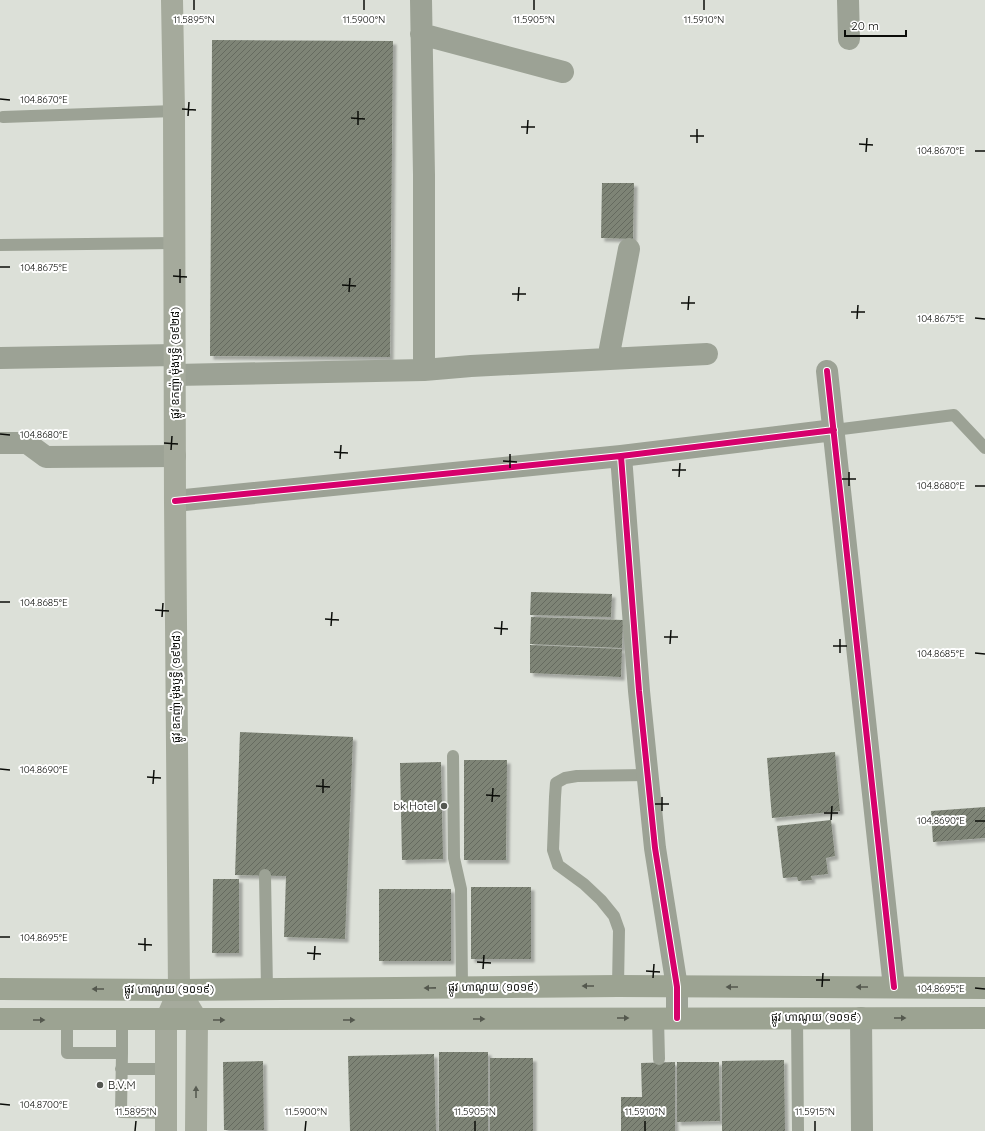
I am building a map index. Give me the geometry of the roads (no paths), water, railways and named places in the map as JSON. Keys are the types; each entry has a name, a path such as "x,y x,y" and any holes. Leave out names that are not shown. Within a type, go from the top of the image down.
{"main road":[{"name":"ផ្លូវ ឧកញ៉ា ម៉ុងឫទ្ធី (១៩២៨)","path":"166,1122 166,1020 179,990 175,501 174,111 172,0"},
{"name":"ផ្លូវ ហាណូយ (១០១៩)","path":"0,988 179,990 618,986 985,988"},
{"path":"179,990 197,1020 196,1131"},
{"name":"ផ្លូវ ហាណូយ (១០១៩)","path":"0,1020 797,1017 985,1018"}],"street":[{"path":"421,0 424,175 424,370"},
{"path":"848,0 849,39"},
{"path":"421,34 563,72"},
{"path":"608,359 629,249"},
{"path":"0,358 175,365 424,370 470,366 707,354"},
{"path":"827,371 894,987"},
{"path":"175,501 621,456 834,430"},
{"path":"0,443 28,443 46,457 175,456"},
{"path":"621,456 647,775 655,848 677,987 667,1018"},
{"path":"861,1018 862,1131"}],"lane":[{"path":"3,117 174,111"},
{"path":"0,245 174,243"},
{"path":"834,430 954,415 985,448"},
{"path":"454,756 454,858 461,889 462,987"},
{"path":"618,986 619,930 614,916 601,900 584,884 558,865 553,850 553,823 556,783 566,778 577,776 647,775"},
{"path":"265,875 267,989"},
{"path":"797,1017 798,1131"},
{"path":"659,1059 667,1018"},
{"path":"67,1020 67,1053 122,1053"},
{"path":"122,1020 121,1112 166,1122"},
{"path":"121,1069 166,1069"}],"place":[{"name":"bk Hotel","path":"444,806"},
{"name":"B.V.M","path":"100,1085"}]}
